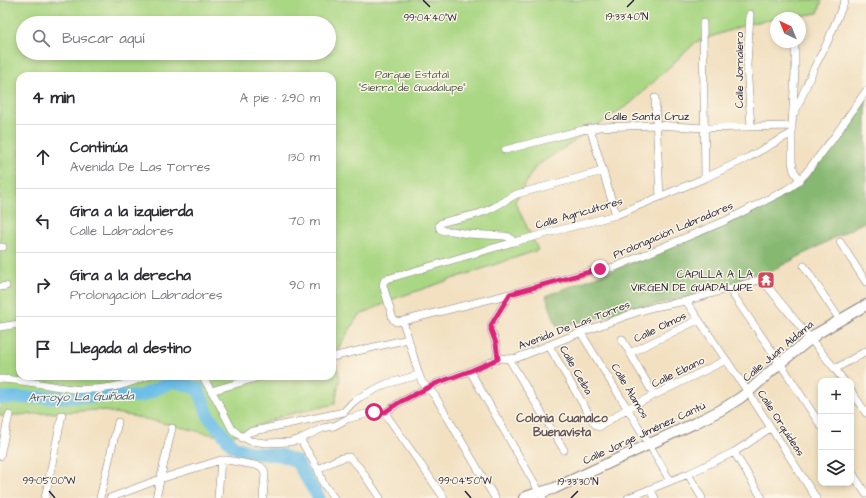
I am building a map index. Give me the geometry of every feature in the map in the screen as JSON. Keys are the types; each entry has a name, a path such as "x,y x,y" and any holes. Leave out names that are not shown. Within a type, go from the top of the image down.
{"street":[{"path":"792,118 845,0"},
{"name":"Calle Jornalero","path":"750,14 747,65 751,127"},
{"path":"703,23 705,178"},
{"path":"795,48 792,162 794,171 800,180"},
{"name":"Prolongación Labradores","path":"399,321 510,294 591,271 615,267 724,221 786,190 800,180 832,140 866,91"},
{"path":"655,98 660,197"},
{"name":"Calle Santa Cruz","path":"506,150 599,127 657,125 704,128 751,127 792,130"},
{"path":"590,128 616,215"},
{"name":"Calle Agricultores","path":"399,321 393,319 383,285 384,281 387,279 514,242 616,215 705,178 749,157 792,130"},
{"path":"514,242 509,237 444,230 440,229 439,226 444,222 482,213 517,194 603,171"},
{"path":"840,242 866,282"},
{"path":"804,266 840,320"},
{"name":"Avenida De Las Torres","path":"242,438 250,441 266,443 290,442 300,439 323,428 334,426 347,419 374,412 385,412 400,402 437,383 498,359 501,358 509,360 517,358 634,313 654,307 686,301 758,280 764,282 811,338"},
{"path":"729,289 818,421"},
{"path":"498,359 496,343 491,330 491,325 510,294"},
{"name":"Calle Orquídeas","path":"686,301 748,392 816,498"},
{"name":"Calle Juan Aldama","path":"748,392 811,338 827,327 866,305"},
{"name":"Calle Olmos","path":"630,353 698,320"},
{"path":"399,321 408,339 422,382 435,396 495,498"},
{"path":"0,327 16,324"},
{"name":"Calle Álamos","path":"581,333 628,408 670,481"},
{"path":"811,338 842,378"},
{"path":"336,356 408,339"},
{"path":"622,339 654,395"},
{"name":"Calle Ceiba","path":"549,346 597,426"},
{"path":"835,369 866,351"},
{"path":"509,360 564,450"},
{"name":"Calle Ébano","path":"597,426 601,426 628,408 726,360"},
{"path":"470,371 542,495"},
{"path":"204,380 232,429 242,438 249,432 344,412 360,397 386,384 419,375"},
{"path":"0,379 16,380"},
{"path":"19,380 75,389 102,389 128,384 138,380"},
{"path":"211,391 248,380"},
{"name":"Calle Jorge Jiménez Cantú","path":"524,498 530,495 542,495 695,423 721,410 748,392"},
{"path":"854,396 866,413"},
{"path":"344,412 347,419"},
{"path":"385,412 444,498"},
{"path":"0,456 8,415"},
{"path":"45,498 62,415"},
{"path":"100,498 118,422"},
{"path":"156,498 172,428"},
{"path":"628,498 688,474 734,452 770,428"},
{"path":"300,439 318,469 323,483 334,498"},
{"path":"734,452 762,498"},
{"path":"318,469 334,461 350,457 380,498"},
{"path":"218,498 221,460"},
{"path":"110,498 160,479 221,460 260,466 264,469 263,498"},
{"path":"688,474 702,498"},
{"path":"854,476 866,494"},
{"path":"650,489 655,498"}],"green space":[{"name":"Parque Estatal \"Sierra de Guadalupe\"","path":"0,0 822,0 818,13 806,15 806,12 770,12 770,20 751,23 696,42 631,103 535,167 515,202 538,250 396,298 358,316 336,352 336,72 16,72 16,380 336,380 336,366 340,377 335,404 285,415 227,438 132,416 98,410 0,416"},
{"path":"866,98 866,221 762,276 759,272 727,286 686,298 557,327 546,296 678,245 737,219 788,193 808,177"}],"waterway":[{"name":"Arroyo La Guiñada","path":"0,398 141,396 174,381 198,389 209,417 234,447 253,453 280,455 296,461 319,498"}],"place":[{"name":"CAPILLA A LA VIRGEN DE GUADALUPE","path":"766,280"}],"district":[{"name":"Colonia Cuanalco Buenavista","path":"562,425"}],"route":[{"path":"374,412 385,412 400,402 437,383 498,359 496,343 490,328 492,322 510,294 600,269"}]}
